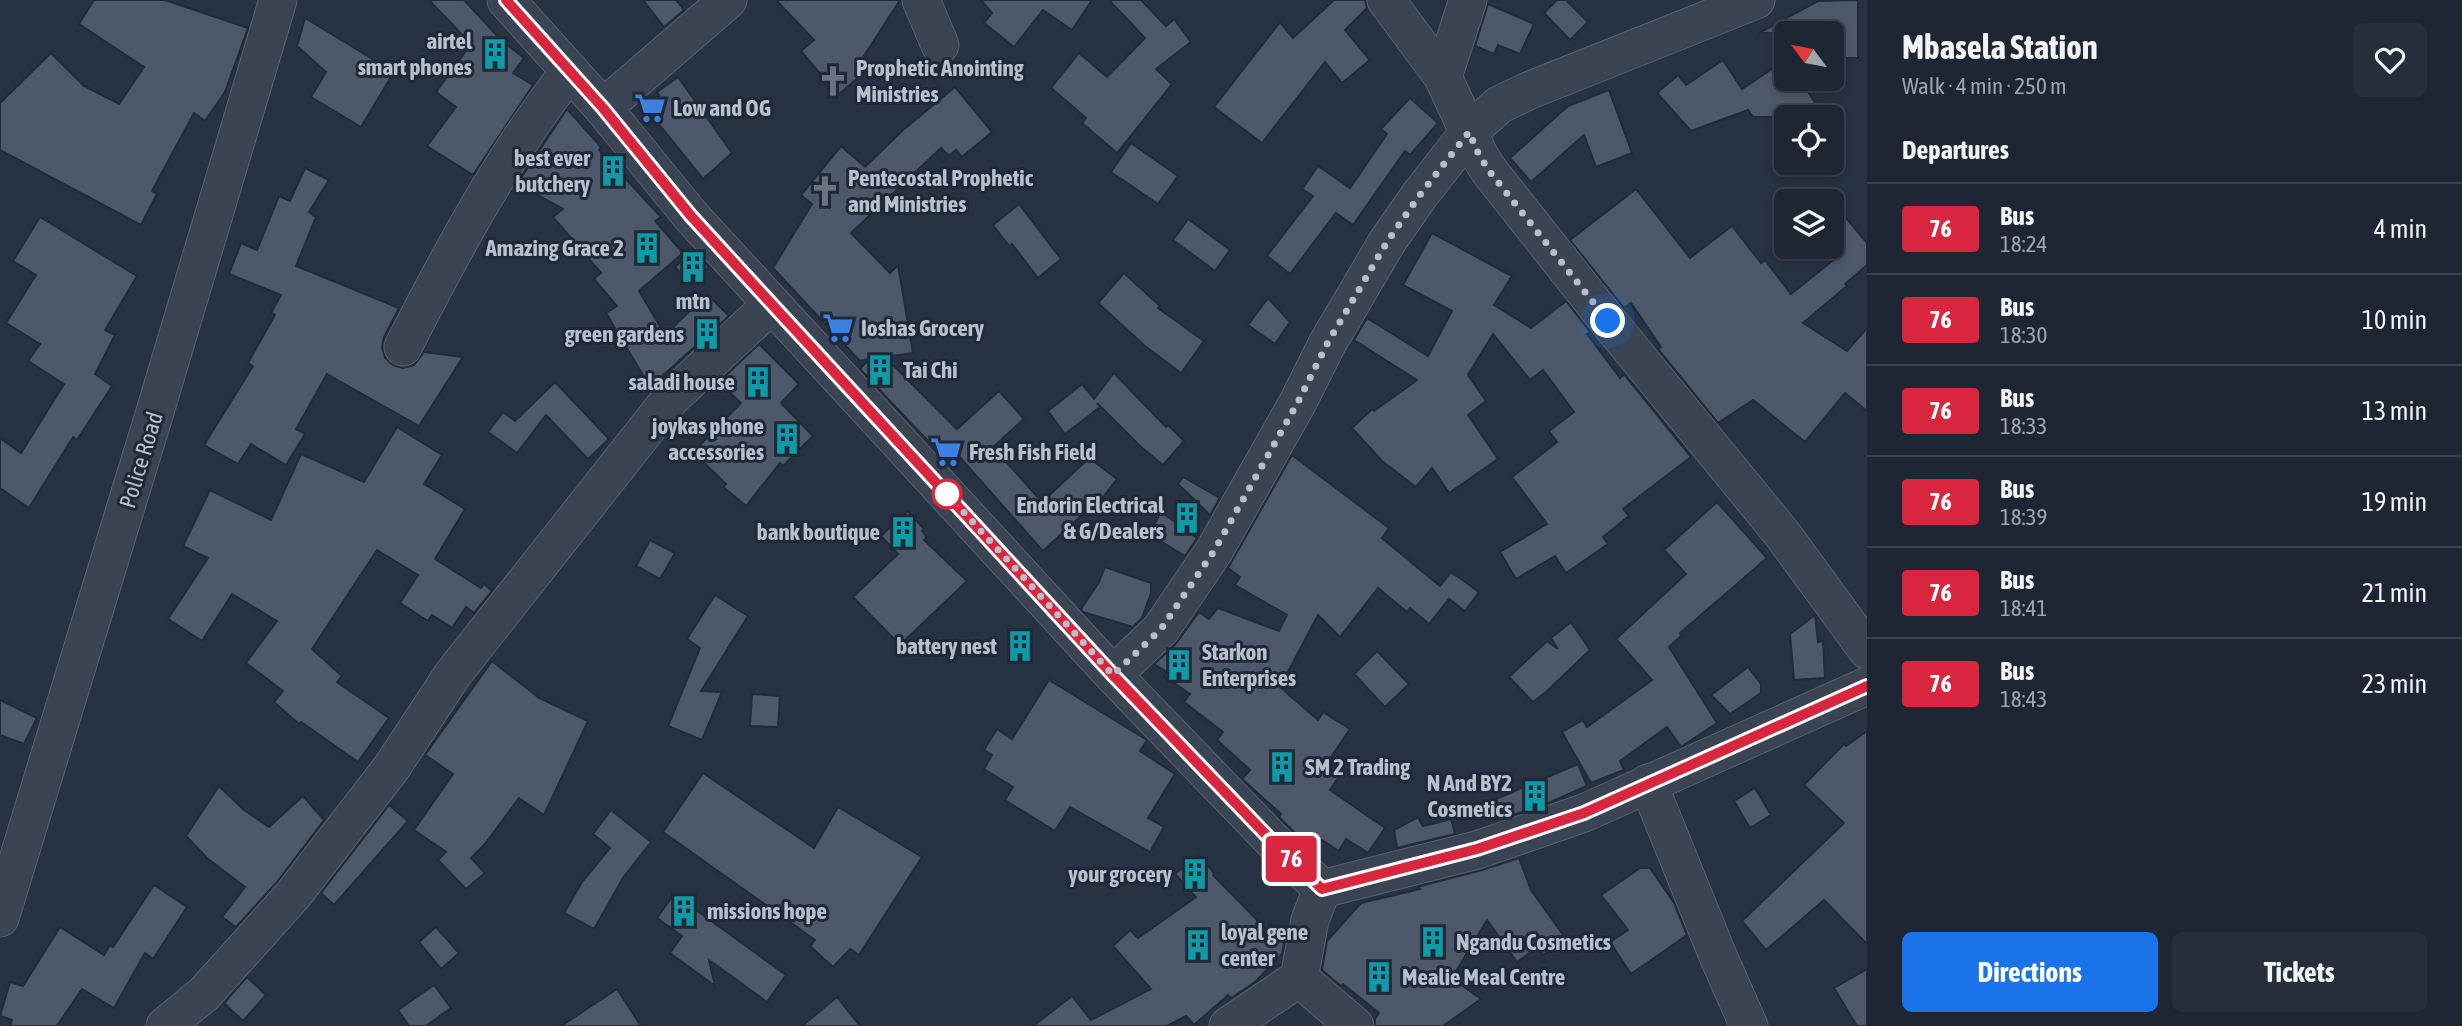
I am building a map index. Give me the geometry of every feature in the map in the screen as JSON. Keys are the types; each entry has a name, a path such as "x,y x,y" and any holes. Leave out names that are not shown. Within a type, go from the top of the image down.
{"street":[{"name":"Police Road","path":"0,918 278,0"},
{"path":"506,0 603,108 691,216 1113,675 1272,841 1322,889"},
{"path":"603,108 728,0"},
{"path":"921,0 940,45"},
{"path":"1386,0 1443,77 1479,155 1490,172 1783,535 1867,650"},
{"path":"1443,77 1468,0"},
{"path":"1113,675 1161,629 1214,551 1298,402 1327,344 1387,242 1469,132 1499,105 1528,90 1755,0"},
{"path":"403,347 451,253 494,179 570,71"},
{"path":"165,1026 204,994 293,895 391,767 453,674 671,398 772,304"},
{"path":"1322,889 1489,846 1584,813 1867,686"},
{"path":"1648,783 1749,1026"},
{"path":"1228,1026 1299,978 1310,920 1322,889"},
{"path":"1299,978 1355,1026"}],"building":[{"path":"94,0 165,0 248,28 225,92 205,121 194,113 152,191 157,194 141,225 0,150 0,103 51,53 84,86 119,104 144,67 79,24"},
{"path":"429,0 464,0 503,42 524,58 513,73 533,85 473,175 427,146 456,107 436,92 471,44"},
{"path":"643,0 676,0 684,10 664,27"},
{"path":"776,0 900,0 862,59 865,62 855,72 859,77 838,95 801,51 814,40"},
{"path":"981,0 1092,0 1072,30 1043,10 1014,47 984,23 992,13"},
{"path":"1109,0 1141,0 1166,26 1174,19 1191,42 1156,69 1172,84 1117,153 1082,123 1086,118 1051,88 1079,53 1107,77 1145,38"},
{"path":"1334,0 1365,0 1367,8 1345,30 1370,60 1342,83 1325,62 1262,143 1214,107 1280,22 1293,38"},
{"path":"1557,0 1566,0 1588,22 1570,40 1544,13"},
{"path":"1858,0 1858,58 1844,58 1844,21 1781,21 1818,1"},
{"path":"1488,4 1534,24 1520,54 1498,45 1494,54 1475,46"},
{"path":"305,18 394,72 361,127 311,97 326,72 297,46"},
{"path":"1774,25 1774,33 1759,33"},
{"path":"1723,60 1742,89 1774,68 1774,91 1807,91 1817,105 1774,105 1774,117 1753,117 1748,110 1691,131 1657,93 1678,75 1686,85"},
{"path":"678,77 732,153 703,179 645,107 659,95 657,92"},
{"path":"955,87 992,132 962,157 956,150 949,156 941,148 851,233 890,273 898,265 913,353 885,357 957,429 999,391 1024,419 993,447 1042,502 1089,458 1117,479 1100,501 1043,551 957,454 949,463 906,418 860,369 869,359 860,361 773,268 812,204 801,195 841,146 865,167 902,131"},
{"path":"1609,90 1632,153 1596,167 1584,135 1531,182 1510,158 1568,106"},
{"path":"1410,98 1438,123 1410,155 1405,151 1353,225 1336,213 1290,274 1267,256 1313,196 1302,189 1318,166 1350,188 1387,134 1381,129"},
{"path":"567,109 601,147 599,150 661,217 655,221 683,253 639,291 665,335 707,294 729,316 650,387 606,313 617,306 594,279 601,273 553,217 563,209 517,184"},
{"path":"1131,143 1178,176 1158,204 1111,172"},
{"path":"305,168 329,180 309,212 316,217 296,266 399,308 384,337 382,347 385,358 393,365 403,368 414,365 424,352 463,357 419,426 327,374 296,429 305,434 286,465 251,444 238,464 204,445 253,366 248,363 275,315 271,313 281,295 229,274 241,243 257,250 279,196 290,201"},
{"path":"1636,189 1690,258 1732,226 1761,263 1765,260 1791,294 1835,259 1844,259 1844,215 1867,243 1867,265 1845,284 1847,286 1803,323 1847,351 1867,328 1867,411 1845,393 1805,442 1753,400 1718,423 1658,349 1661,347 1631,303 1624,308 1570,240"},
{"path":"1019,204 1061,259 1038,278 1012,244 1009,246 993,225"},
{"path":"40,217 137,276 105,330 115,335 95,374 112,386 77,440 73,437 29,508 0,488 0,438 21,453 64,384 28,361 40,344 6,323 36,275 13,261"},
{"path":"1188,219 1230,250 1215,271 1173,240"},
{"path":"1432,233 1512,276 1494,305 1531,328 1566,301 1620,378 1624,374 1691,457 1623,509 1629,516 1603,537 1608,544 1566,573 1555,556 1516,579 1500,552 1547,524 1512,477 1557,442 1549,431 1574,412 1543,370 1530,380 1493,334 1468,375 1486,401 1468,415 1498,459 1449,493 1432,468 1416,487 1382,461 1352,428 1372,409 1374,411 1417,380 1354,340 1367,318 1428,356 1452,311 1403,285"},
{"name":"mtn","path":"693,249 709,267 691,284 675,267"},
{"path":"1124,273 1160,306 1158,308 1204,341 1181,373 1145,346 1098,303"},
{"path":"1268,298 1290,322 1275,344 1248,325"},
{"path":"759,344 799,384 781,403 813,436 783,466 780,463 746,506 723,487 726,484 693,452 741,403 719,382"},
{"path":"1114,373 1166,427 1168,425 1184,441 1163,465 1097,403 1100,407 1065,434 1048,411 1082,384 1094,399"},
{"path":"555,382 609,439 588,459 546,415 517,453 488,432 503,412 515,421"},
{"path":"397,427 442,455 424,484 465,509 435,559 481,588 484,584 492,591 474,613 466,607 452,628 432,615 428,621 400,603 418,575 377,550 312,649 342,676 337,682 389,718 358,762 301,722 299,724 274,702 283,691 246,663 277,621 232,594 202,641 168,619 208,558 183,546 210,490 271,520 301,454 364,482"},
{"path":"1292,455 1389,528 1382,538 1440,586 1451,572 1479,592 1465,611 1449,599 1429,624 1410,608 1407,612 1378,588 1340,637 1318,615 1280,687 1318,720 1323,712 1350,729 1323,769 1338,778 1330,790 1385,828 1368,853 1346,839 1339,851 1322,840 1315,850 1305,843 1279,817 1281,814 1242,779 1250,770 1217,740 1223,732 1184,702 1190,694 1164,676 1167,672 1154,664 1174,646 1199,612 1209,619 1218,608 1279,631 1287,615 1235,585 1240,577 1228,568"},
{"path":"1183,477 1220,498 1210,515 1178,484"},
{"path":"1717,502 1767,558 1680,633 1682,635 1669,647 1717,723 1681,747 1667,727 1620,761 1624,770 1591,783 1562,732 1583,720 1587,727 1652,680 1616,639 1686,574 1664,550"},
{"path":"908,511 924,529 922,531 927,537 924,540 967,581 900,645 853,597 898,554 881,536"},
{"path":"1161,512 1197,538 1185,556 1149,534"},
{"path":"650,540 675,553 660,579 636,566"},
{"path":"1105,567 1151,583 1151,593 1142,618 1133,627 1083,612 1081,609 1099,582"},
{"path":"715,595 748,616 701,691 722,692 702,740 668,726 700,648 687,639"},
{"path":"1815,615 1818,642 1823,641 1825,678 1794,680 1790,634"},
{"path":"1571,622 1590,650 1533,702 1509,677 1547,641 1558,649 1551,638"},
{"path":"1377,651 1409,684 1385,707 1354,674"},
{"path":"492,661 539,698 588,721 544,815 519,798 485,844 471,858 485,873 466,889 438,860 446,852 414,830 453,774 425,755"},
{"path":"1748,667 1761,684 1761,693 1730,714 1711,695"},
{"path":"1049,680 1147,740 1140,751 1175,774 1148,818 1164,827 1150,852 1070,807 1055,831 1005,800 1013,787 984,769 992,755 984,750 997,729 1012,739"},
{"path":"752,694 780,696 778,727 750,726"},
{"path":"0,700 37,718 24,744 0,735"},
{"path":"1867,731 1867,944 1824,900 1766,950 1742,921 1844,823 1804,785 1844,744 1846,746"},
{"path":"1578,764 1587,786 1504,818 1496,799"},
{"path":"703,773 814,848 838,807 922,857 859,955 850,949 833,967 810,946 815,940 663,832"},
{"path":"219,786 244,810 269,827 303,796 324,820 277,882 236,927 222,917 245,887 207,858 186,836"},
{"path":"1755,788 1771,815 1750,828 1734,801"},
{"path":"389,805 408,821 334,905 321,893"},
{"path":"611,810 651,842 623,878 594,929 564,913 582,882 610,848 593,834"},
{"path":"1418,817 1423,826 1451,819 1455,834 1397,848 1394,830"},
{"path":"1198,854 1213,875 1266,929 1271,924 1285,938 1282,954 1255,982 1231,998 1228,995 1194,1025 1186,1016 1167,1026 1033,1026 1072,996 1091,1020 1151,989 1113,946 1130,930 1138,938 1196,897 1175,874"},
{"path":"1519,858 1531,890 1566,939 1543,955 1535,949 1517,962 1487,920 1452,978 1481,999 1443,1026 1375,1026 1379,1013 1322,970 1327,941 1361,903 1420,889 1417,887"},
{"path":"1640,868 1650,868 1674,903 1687,935 1631,974 1610,942 1628,930 1601,895"},
{"path":"154,885 187,907 153,959 145,953 114,1008 82,989 57,1026 10,1026 12,1020 0,1016 10,982 23,986 60,927 104,955 110,945 113,947"},
{"path":"674,894 786,975 767,1002 709,960 715,986 670,953 682,936 657,918"},
{"path":"436,927 459,953 441,969 419,942"},
{"path":"1867,969 1867,1026 1857,1026 1834,988"},
{"path":"247,977 266,995 243,1021 224,1003"},
{"path":"434,985 451,1008 426,1026 409,1026 398,1010"},
{"path":"617,989 641,1026 561,1026"},
{"path":"837,997 860,1026 802,1026"}],"bus line":[{"name":"76","path":"506,0 603,108 691,216 755,286 1113,675 1272,841 1322,889 1477,849 1584,813 1867,686"}],"place":[{"name":"airtel smart phones","path":"495,54"},
{"name":"Prophetic Anointing Ministries","path":"833,81"},
{"name":"Low and OG","path":"650,108"},
{"name":"best ever butchery","path":"613,171"},
{"name":"Pentecostal Prophetic and Ministries","path":"825,191"},
{"name":"Amazing Grace 2","path":"647,248"},
{"name":"mtn","path":"693,267"},
{"name":"Ioshas Grocery","path":"838,328"},
{"name":"green gardens","path":"707,334"},
{"name":"Tai Chi","path":"880,370"},
{"name":"saladi house","path":"758,382"},
{"name":"joykas phone accessories","path":"787,439"},
{"name":"Fresh Fish Field","path":"946,452"},
{"name":"Endorin Electrical & G/Dealers","path":"1187,518"},
{"name":"bank boutique","path":"903,532"},
{"name":"battery nest","path":"1020,646"},
{"name":"Starkon Enterprises","path":"1179,665"},
{"name":"SM 2 Trading","path":"1282,767"},
{"name":"N And BY2 Cosmetics","path":"1535,796"},
{"name":"your grocery","path":"1195,874"},
{"name":"missions hope","path":"684,911"},
{"name":"Ngandu Cosmetics","path":"1433,942"},
{"name":"loyal gene center","path":"1198,945"},
{"name":"Mealie Meal Centre","path":"1379,977"}],"route":[{"path":"947,494 1113,675 1161,629 1214,551 1298,402 1327,344 1387,242 1469,132 1490,172 1608,321"}]}
